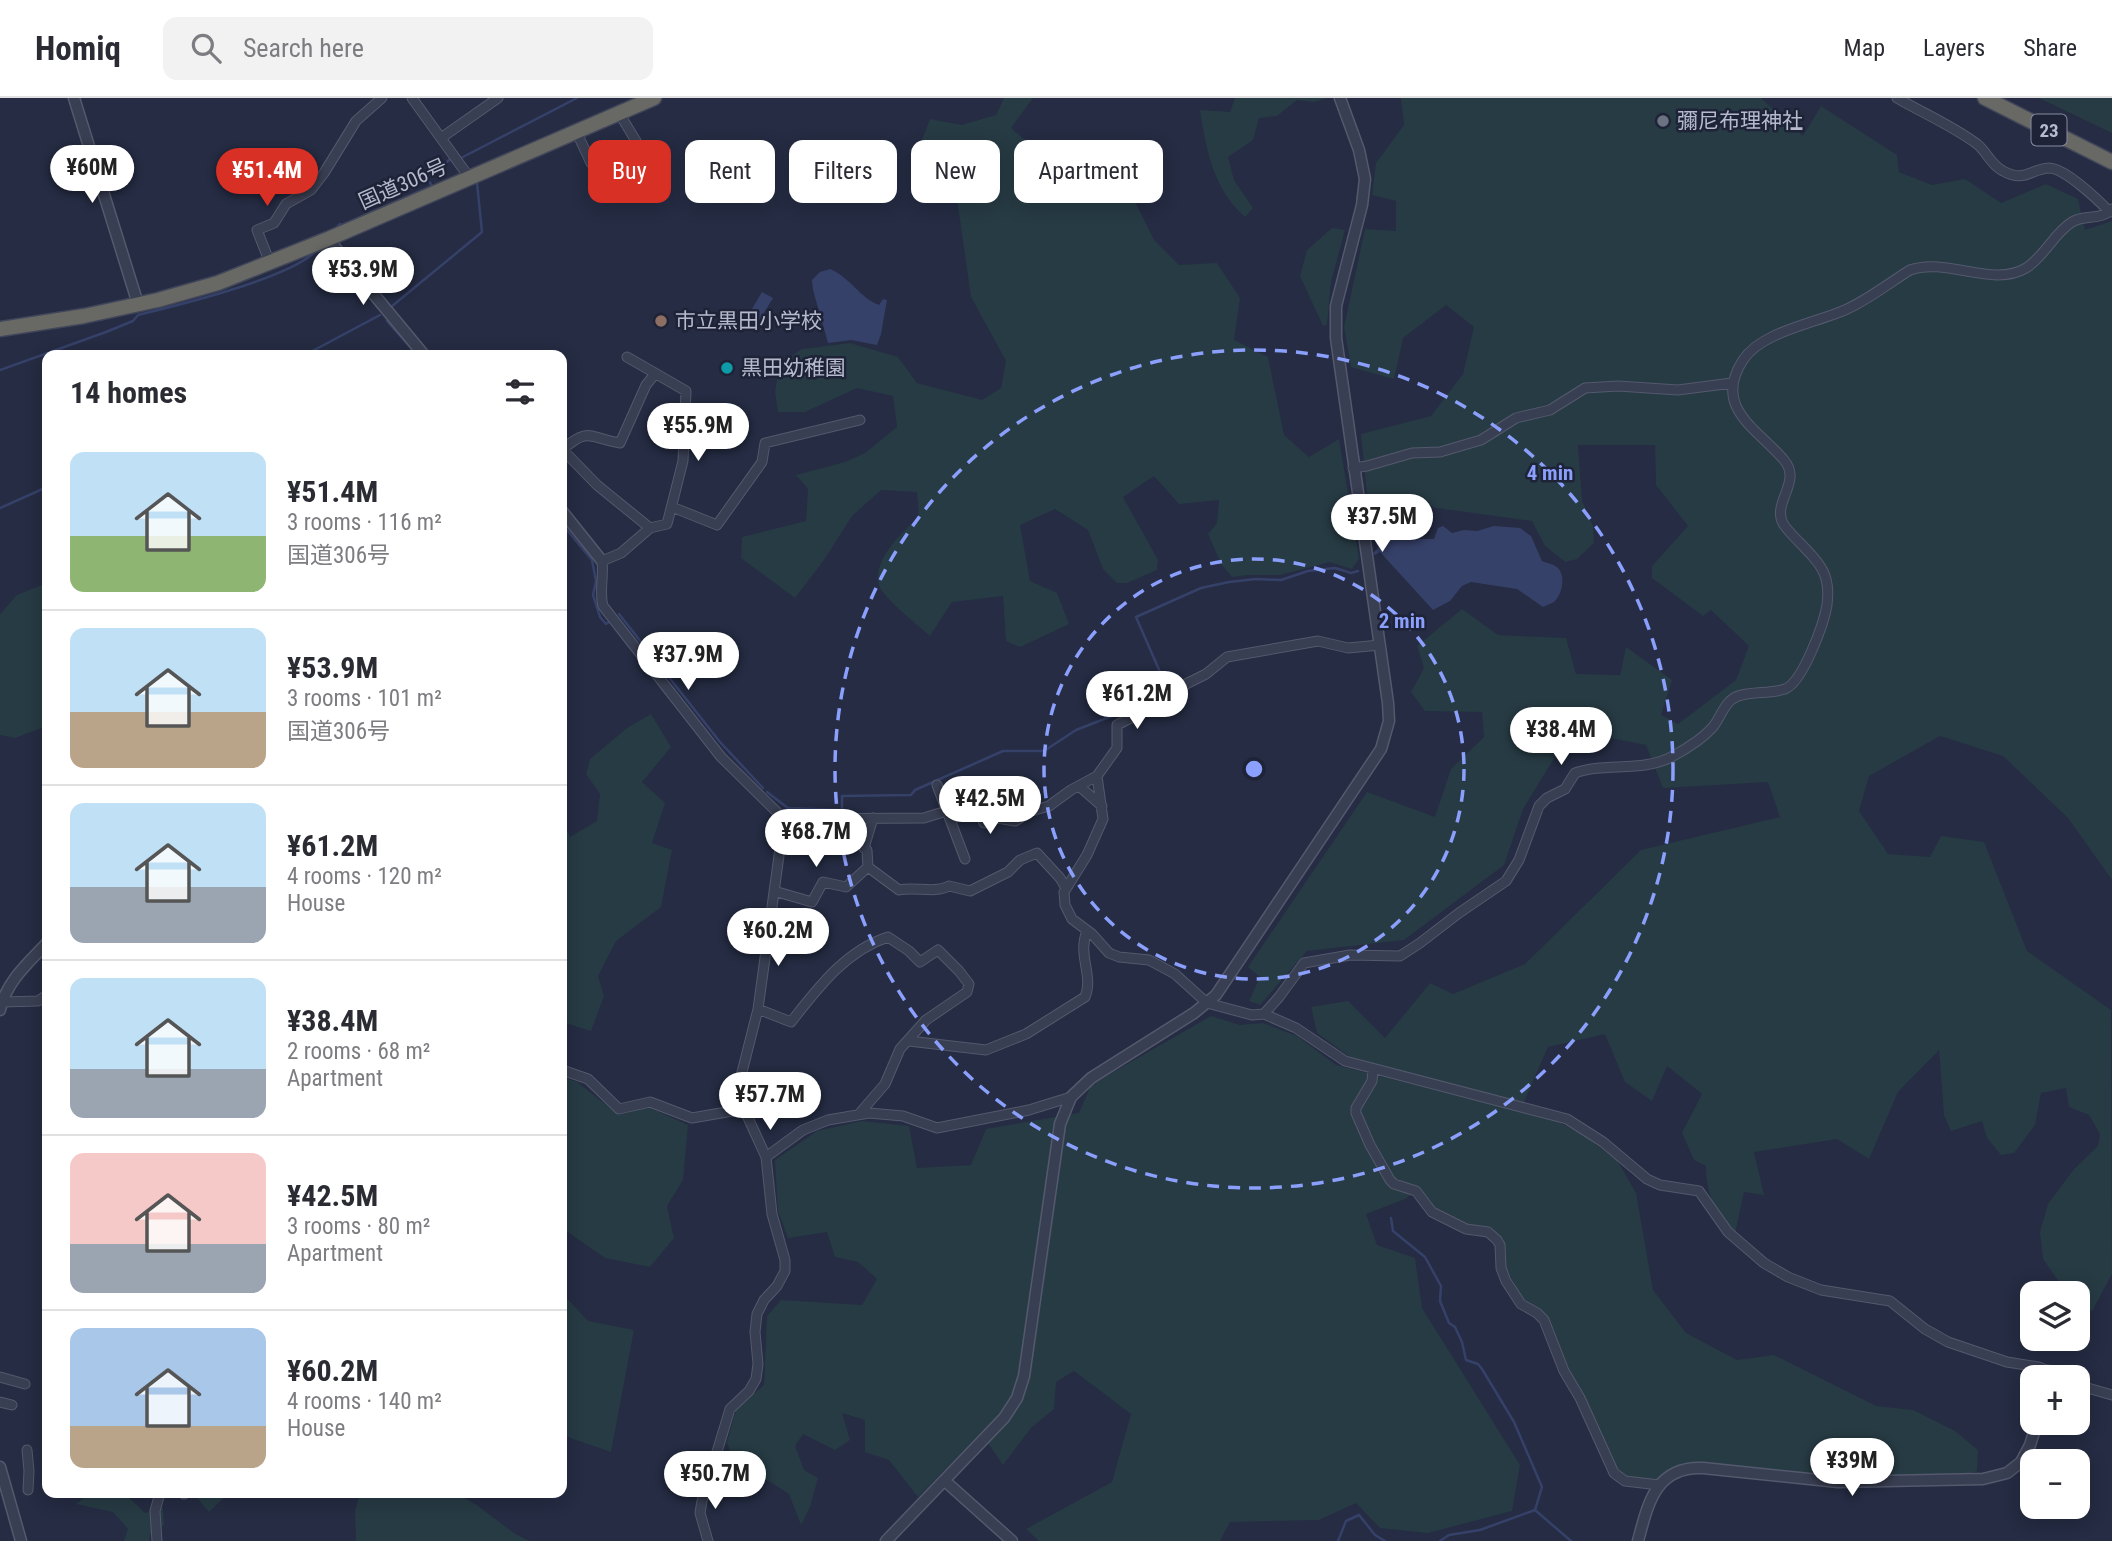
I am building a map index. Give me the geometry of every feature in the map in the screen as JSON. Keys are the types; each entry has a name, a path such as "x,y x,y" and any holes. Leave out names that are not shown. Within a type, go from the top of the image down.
{"highway":[{"name":"国道306号","path":"0,329 84,316 218,283 328,239 654,98"},
{"name":"23","path":"1985,98 2112,162"}],"street":[{"path":"74,98 138,304"},
{"path":"270,263 257,230 274,223 286,204 311,190 356,121 382,98"},
{"path":"412,98 469,177"},
{"path":"441,138 498,98"},
{"path":"765,1157 818,1122 859,1114 903,1116 937,1128 1029,1110 1071,1097 1098,1073 1216,995 1381,750 1389,721 1336,338 1336,306 1362,205 1365,178 1359,150 1340,98"},
{"path":"1264,1014 1304,963 1350,955 1400,956 1459,912 1497,888 1506,880 1519,860 1539,806 1546,798 1565,789 1575,773 1649,764 1668,759 1713,727 1728,702 1736,696 1786,688 1799,675 1826,609 1825,576 1781,520 1781,508 1791,480 1790,469 1752,430 1737,409 1732,383 1744,358 1766,340 1847,309 1920,267 1938,266 1981,273 2012,273 2026,268 2071,223 2083,218 2102,216 2111,211 2088,190 2057,170 2047,169 2014,176 2000,169 1976,143 1897,98"},
{"path":"619,113 635,140"},
{"path":"576,131 588,155"},
{"path":"328,239 421,350"},
{"path":"602,561 621,553 650,528 667,524 683,461 686,391 627,357"},
{"path":"567,445 584,435 620,443 646,385 655,374"},
{"path":"1353,468 1412,453 1440,452 1481,440 1516,418 1550,410 1586,388 1618,386 1678,390 1732,383"},
{"path":"672,507 717,525 762,463 765,443 860,420"},
{"path":"567,454 597,485 650,528"},
{"path":"567,517 602,561 604,573 601,598 608,614 714,748 784,819 924,818 975,802 984,822 997,818 1015,821 1031,811 1049,806 1097,776 1117,748 1117,725 1168,699 1174,690 1206,674 1227,657 1318,642 1348,648 1380,645"},
{"path":"1097,776 1103,819 1074,879 1066,888 1064,898 1072,919 1093,934 1109,953 1119,957 1149,960 1175,974 1207,1003 1252,1015 1264,1014 1296,1028 1345,1061 1567,1119 1603,1142 1647,1179 1660,1185 1699,1191 1728,1232 1764,1263 1788,1277 1821,1290 1890,1301 1925,1329 1948,1342 2007,1362 2032,1365"},
{"path":"937,785 965,859"},
{"path":"1079,786 1102,806"},
{"path":"868,867 867,849 864,848 873,818"},
{"path":"708,1541 701,1520 702,1501 730,1409 749,1391 756,1379 757,1314 764,1300 781,1282 785,1271 785,1260 772,1214 765,1157 744,1109 740,1080 758,1009 784,819"},
{"path":"868,867 899,890 944,889 949,886 970,891 1008,872 1020,860 1037,853 1066,888"},
{"path":"774,891 812,902 823,882 846,887 868,867"},
{"path":"909,1041 986,1050 1026,1034 1073,1005 1088,992 1082,949 1087,931"},
{"path":"758,1009 791,1022 822,984 854,953 888,937 920,962 938,950 959,971 969,984 965,995 926,1020 895,1056 883,1088 859,1114"},
{"path":"1,1006 18,974 42,948"},
{"path":"1,1006 42,998"},
{"path":"1373,1070 1372,1081 1356,1108 1356,1114 1390,1180 1394,1184 1416,1191 1432,1212 1444,1219 1466,1229 1488,1232 1497,1240 1506,1282 1521,1304 1545,1320 1564,1371 1580,1398 1614,1473 1625,1480 1659,1485"},
{"path":"567,1072 588,1079 619,1109 650,1102 692,1118 744,1109"},
{"path":"886,1541 1004,1418 1021,1387 1060,1124 1071,1097"},
{"path":"0,1377 25,1384"},
{"path":"2090,1389 2112,1395"},
{"path":"0,1402 12,1405"},
{"path":"1638,1541 1647,1508 1659,1485 1676,1473 1697,1468 1838,1482 1983,1479 2007,1473 2021,1462 2033,1435"},
{"path":"27,1450 28,1490"},
{"path":"0,1467 21,1541"},
{"path":"945,1481 1012,1541"},
{"path":"157,1541 155,1511 159,1498"}],"shaded area":[{"path":"1004,98 1033,98 1011,128 1025,140 1014,140 1014,203 1136,203 1154,240 1179,265 1217,263 1240,298 1234,340 1268,357 1284,435 1309,457 1339,439 1359,559 1352,569 1330,562 1280,575 1232,577 1221,564 1208,534 1217,523 1219,500 1179,504 1154,476 1123,497 1158,560 1157,570 1127,583 1117,583 1103,569 1088,530 1055,509 1020,525 1030,581 1057,593 1069,624 1020,647 1006,641 1003,596 952,602 930,636 882,591 878,576 884,556 919,517 917,492 881,490 852,516 824,560 795,598 741,558 742,537 806,521 808,489 796,475 845,462 865,453 897,427 893,396 857,388 805,412 778,412 775,392 780,363 802,349 850,343 898,357 917,383 982,400 1001,388 1006,361 971,297 958,203 1000,203 1000,140 922,140 930,119 962,125 996,115"},
{"path":"1235,98 1327,98 1314,102 1297,100 1277,116 1259,118 1253,140 1228,157 1234,180 1253,208 1245,217 1225,194 1218,181 1208,154 1200,110 1230,112"},
{"path":"1401,98 1761,98 1803,136 1821,106 1897,155 1899,172 1932,185 1965,179 2001,203 2046,184 2078,199 2085,230 2112,221 2112,880 2068,818 2003,756 1940,736 1869,776 1859,811 1888,854 1930,857 1941,836 1984,842 2027,951 2111,1010 2112,1274 2092,1311 2090,1281 2059,1281 2043,1259 2040,1232 2048,1204 2074,1169 2098,1146 2100,1134 2089,1115 2069,1107 2066,1088 2041,1093 2035,1125 2014,1153 2001,1155 1987,1138 1982,1121 1951,1131 1944,1115 1939,1050 1898,1092 1869,1159 1837,1139 1754,1152 1764,1195 1744,1192 1735,1234 1713,1203 1706,1166 1694,1160 1682,1133 1702,1094 1667,1066 1652,1101 1625,1082 1605,1034 1548,1047 1524,1102 1353,1059 1317,1033 1311,1007 1348,1001 1385,1038 1430,983 1453,994 1525,964 1641,850 1780,817 1768,782 1663,788 1646,745 1575,731 1561,747 1523,809 1504,865 1404,940 1307,951 1260,1005 1249,1001 1260,977 1248,967 1367,792 1435,817 1451,769 1484,737 1482,712 1425,711 1411,692 1424,668 1417,646 1462,609 1498,635 1566,638 1576,674 1620,675 1626,647 1672,680 1661,715 1678,724 1736,680 1749,646 1711,610 1703,616 1652,578 1652,566 1688,526 1656,485 1655,445 1578,445 1582,501 1593,526 1594,543 1577,559 1565,562 1545,546 1532,521 1393,502 1368,504 1361,434 1431,416 1463,374 1474,327 1446,305 1403,338 1394,379 1351,367 1344,327 1365,229 1396,231 1396,201 1372,195 1376,163 1404,125"},
{"path":"2039,98 2112,98 2112,133"},
{"path":"1332,228 1345,230 1331,282 1327,325 1323,326 1300,276 1307,250"},
{"path":"42,585 42,728 15,738 0,735 0,614 17,595"},
{"path":"651,714 671,747 642,782 665,803 652,843 672,850 661,907 616,941 598,976 604,996 591,1031 567,1024 567,830 570,837 597,821 600,794 586,774 590,759 627,728"},
{"path":"1211,1016 1240,1025 1263,1023 1297,1036 1336,1065 1554,1120 1579,1132 1617,1160 1636,1193 1653,1290 1686,1333 1737,1360 1774,1355 1876,1406 1913,1410 1955,1431 1978,1450 1977,1471 1962,1476 1836,1479 1704,1462 1677,1467 1654,1482 1628,1479 1617,1472 1547,1321 1523,1301 1505,1265 1503,1244 1435,1211 1420,1189 1405,1199 1366,1214 1377,1245 1415,1258 1422,1308 1520,1465 1512,1511 1428,1533 1380,1528 1356,1503 1319,1520 1230,1522 1220,1541 1039,1541 1026,1529 1112,1482 1131,1414 1074,1371 1056,1382 1054,1409 1031,1428 1003,1465 981,1433 918,1497 889,1460 865,1452 865,1420 842,1413 850,1440 835,1450 803,1434 795,1446 804,1470 818,1478 810,1507 801,1525 789,1494 769,1481 737,1474 727,1442 736,1410 764,1385 767,1316 781,1300 862,1305 877,1279 858,1262 835,1257 827,1232 788,1238 778,1211 775,1160 817,1131 862,1121 909,1126 917,1168 971,1165 986,1129 1079,1113 1091,1085"},
{"path":"567,1079 577,1082 619,1115 648,1107 688,1125 683,1180 667,1206 674,1238 650,1267 605,1258 567,1231"},
{"path":"567,1298 588,1321 634,1330 611,1452 567,1437"},
{"path":"84,1498 129,1498 145,1513 163,1508 164,1525 150,1535 149,1541 124,1541 128,1529 113,1512 76,1504"},
{"path":"197,1498 224,1498 209,1512"},
{"path":"359,1498 464,1498 529,1541 356,1541 355,1512"}],"water":[{"path":"830,269 844,277 872,302 879,305 883,299 887,300 877,345 851,340 828,343 812,280 820,272"},
{"path":"762,292 773,298 756,326 746,319"},
{"path":"1386,514 1401,525 1411,539 1434,539 1438,528 1443,526 1452,533 1477,531 1494,526 1520,528 1531,536 1542,561 1554,565 1560,571 1562,585 1559,595 1554,602 1543,607 1517,589 1471,582 1462,586 1450,601 1433,610 1380,552 1375,555 1373,553 1378,548 1375,539 1377,525"}],"waterway":[{"path":"462,160 461,158 577,98"},
{"path":"335,229 340,224 432,186 427,178 453,157"},
{"path":"391,307 482,232 477,183"},
{"path":"56,350 133,321 138,315 206,297 284,271 317,250"},
{"path":"314,350 380,315"},
{"path":"387,321 413,350"},
{"path":"0,370 42,355"},
{"path":"0,508 42,489"},
{"path":"567,530 592,560 596,581 593,595 600,617 606,624 609,622"},
{"path":"767,792 788,808 842,810 842,796 911,795 915,790 1003,751 1044,751 1076,730 1112,716 1167,688 1136,617 1201,588 1229,582 1281,580 1308,571 1335,568 1351,573 1358,571"},
{"path":"619,614 720,742 763,788"},
{"path":"1391,1218 1393,1231 1425,1257 1441,1286 1440,1301 1449,1323 1455,1327 1462,1342 1466,1360 1478,1364 1482,1369 1514,1422 1542,1487 1535,1510 1571,1541"},
{"path":"1440,1541 1449,1535 1480,1530 1535,1510"},
{"path":"1338,1541 1346,1521 1359,1515 1375,1535 1385,1541"}],"place":[{"name":"彌尼布理神社","path":"1663,121"},
{"name":"市立黒田小学校","path":"661,321"},
{"name":"黒田幼稚園","path":"727,368"}]}
